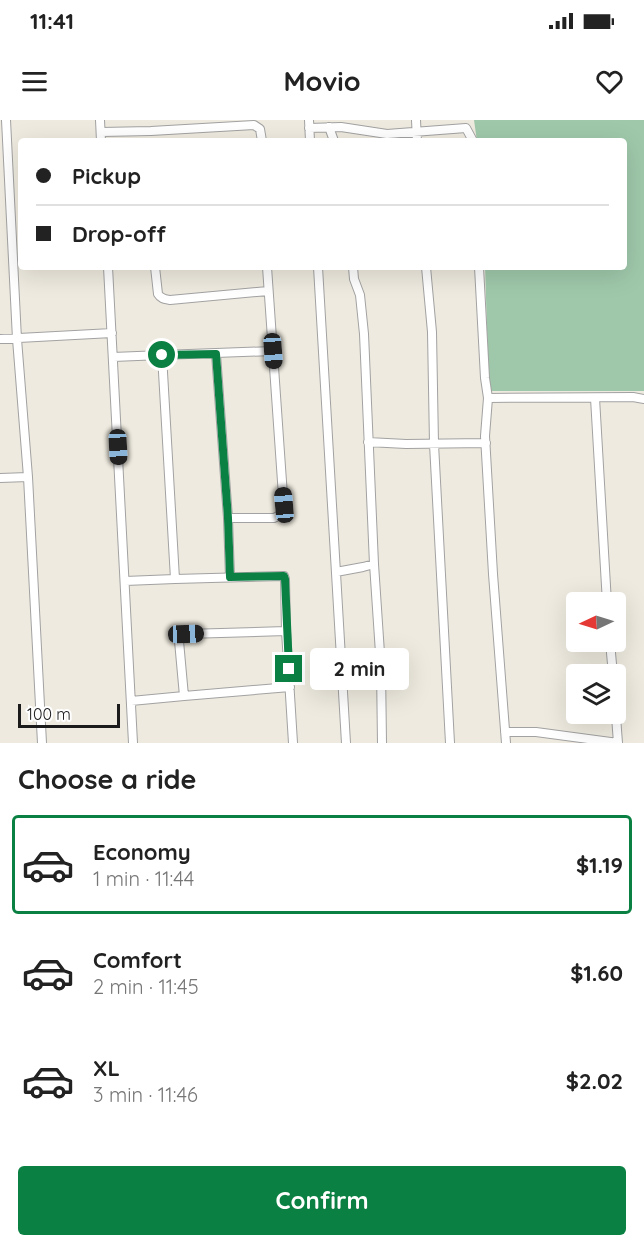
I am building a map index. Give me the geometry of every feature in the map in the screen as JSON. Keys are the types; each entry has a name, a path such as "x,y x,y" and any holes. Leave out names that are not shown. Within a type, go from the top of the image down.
{"street":[{"path":"6,120 42,743"},
{"path":"100,120 101,138"},
{"path":"416,120 417,138"},
{"path":"309,124 329,127 341,124 387,134 466,128 471,138"},
{"path":"101,132 254,125 260,129 262,138"},
{"path":"329,127 333,138"},
{"path":"151,131 151,138"},
{"path":"108,270 133,743"},
{"path":"155,270 160,297 170,300 268,291"},
{"path":"228,518 274,518 284,510 267,270"},
{"path":"318,270 346,743"},
{"path":"353,270 360,295 364,334 381,668 382,743"},
{"path":"426,270 432,332 434,444 450,743"},
{"path":"479,270 488,398 486,443 493,574 506,743"},
{"path":"0,339 112,333"},
{"path":"113,357 273,351"},
{"path":"216,354 230,577"},
{"path":"162,355 175,579"},
{"path":"488,398 633,397 644,399"},
{"path":"595,398 606,592"},
{"path":"368,442 486,443"},
{"path":"0,478 28,477"},
{"path":"336,572 374,564"},
{"path":"125,582 284,576 293,743"},
{"path":"184,696 179,641 181,636 286,631"},
{"path":"131,702 290,687"},
{"path":"505,732 536,732 618,743 617,724"}],"green space":[{"path":"474,120 644,120 644,391 489,391 485,270 627,270 627,138 477,138"}],"route":[{"path":"162,355 216,354 230,577 284,576 289,669"}]}
